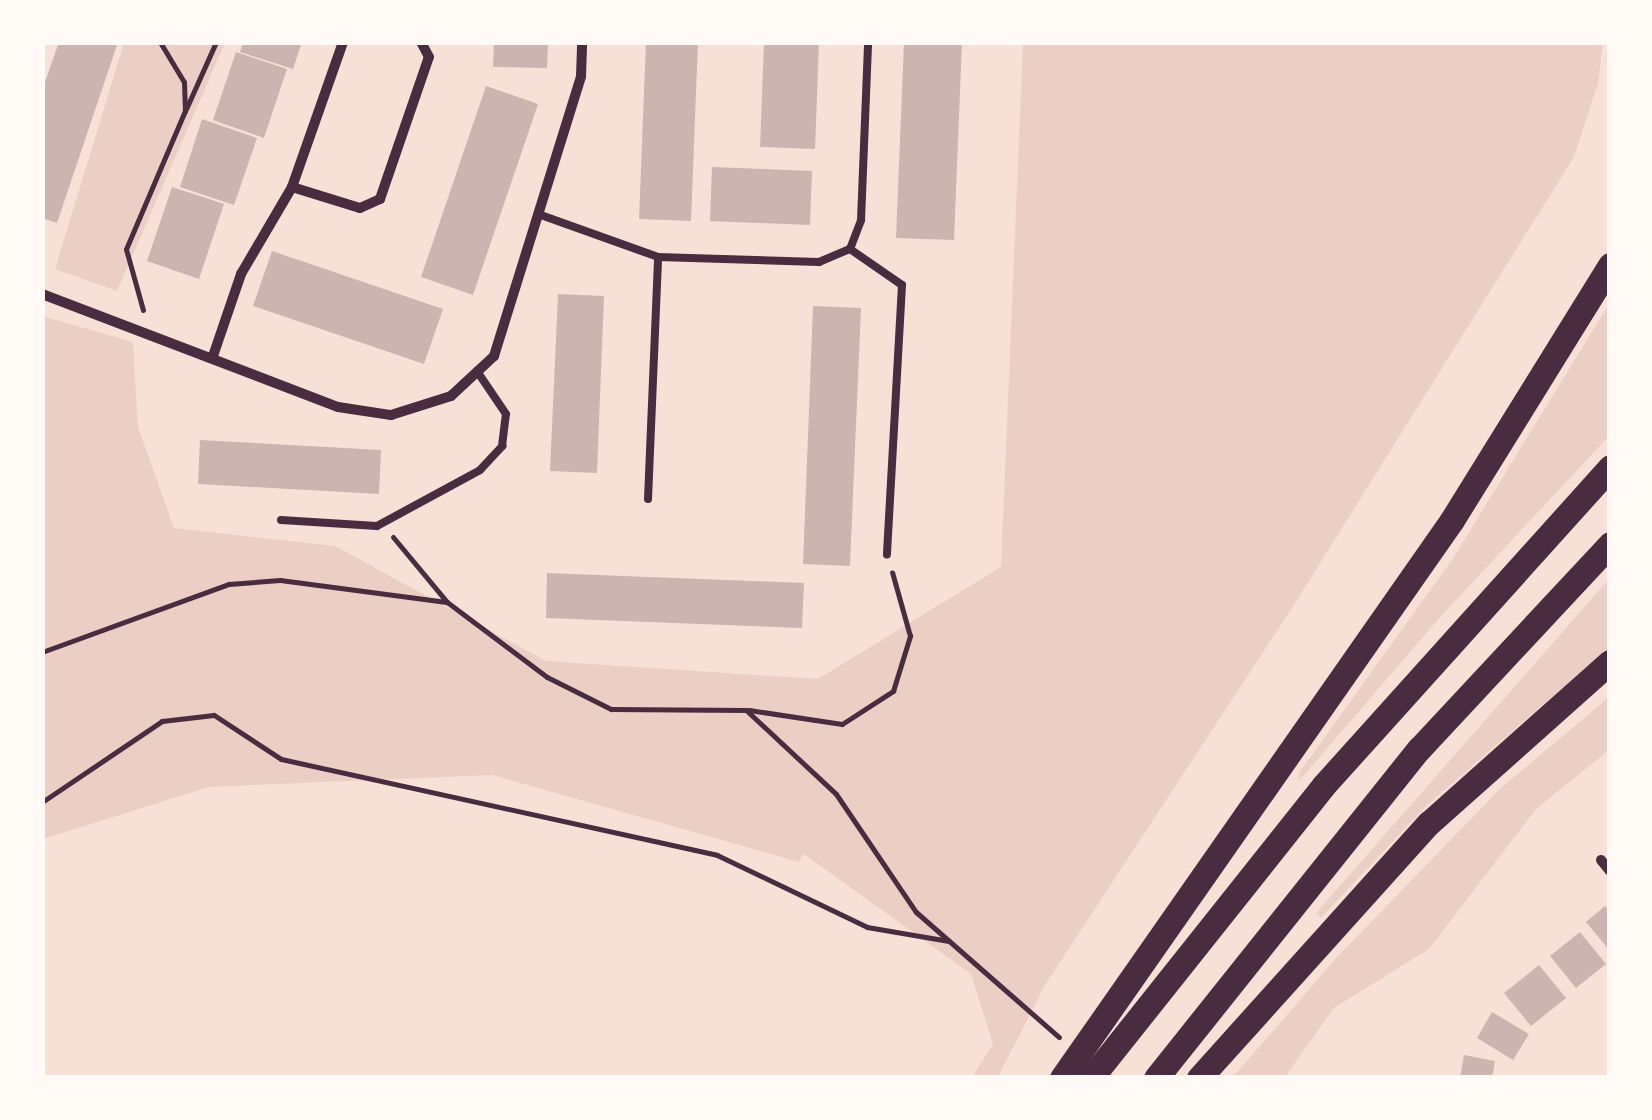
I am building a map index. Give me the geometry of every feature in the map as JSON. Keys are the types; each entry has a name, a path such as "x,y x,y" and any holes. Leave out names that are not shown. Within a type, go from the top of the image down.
{"highway":[{"path":"1062,1078 1452,520 1610,264"},
{"path":"1091,1078 1324,785 1610,467"},
{"path":"1156,1078 1418,749 1610,544"},
{"path":"1199,1078 1429,822 1610,662"}],"street":[{"path":"213,356 241,274 292,187 343,42"},
{"path":"292,187 360,208 380,199 429,57 421,42"},
{"path":"42,294 213,356 338,407 392,414 451,396 494,356 581,76 582,42"},
{"path":"1601,860 1610,871"}],"lane":[{"path":"538,214 658,257 820,262 850,249 861,220 868,42"},
{"path":"850,249 902,286 888,555"},
{"path":"648,499 658,257"},
{"path":"281,520 382,523 480,470 502,446 506,414 477,372"}],"path":[{"path":"160,42 184,82 185,112"},
{"path":"148,332 126,249 216,42"},
{"path":"382,523 447,602 547,677 611,709 746,710 842,724 893,691 910,636 888,555"},
{"path":"42,652 230,584 280,580 447,602"},
{"path":"746,710 836,794 916,912 1060,1037"},
{"path":"42,802 162,721 214,716 280,759 716,855 867,927 952,941"}],"shaded area":[{"path":"124,43 225,43 117,291 55,269"},
{"path":"1023,43 1603,43 1598,83 1574,157 1292,608 1045,985 998,1077 972,1077 993,1044 971,974 804,854 799,862 492,775 209,787 43,839 42,316 133,342 138,427 174,528 335,546 546,661 818,679 1001,567"},
{"path":"1609,304 1609,436 1442,615 1299,781 1299,773 1452,560"},
{"path":"1609,579 1609,647 1425,807 1321,918 1316,913"},
{"path":"1609,697 1609,750 1536,809 1429,949 1334,1008 1285,1077 1233,1077 1339,955 1500,789"}],"building":[{"path":"59,42 118,42 57,223 42,218 42,91"},
{"path":"243,42 302,42 293,69 240,52"},
{"path":"494,42 548,42 547,68 493,67"},
{"path":"646,42 698,42 691,221 639,219"},
{"path":"764,42 819,42 815,149 760,147"},
{"path":"904,42 962,42 954,240 896,238"},
{"path":"236,52 287,69 264,138 213,120"},
{"path":"486,86 538,104 473,295 421,277"},
{"path":"202,119 257,138 234,205 180,187"},
{"path":"712,167 812,171 810,225 710,221"},
{"path":"172,187 224,204 199,279 147,261"},
{"path":"272,251 443,309 424,364 253,306"},
{"path":"558,294 604,296 597,473 550,471"},
{"path":"813,306 861,308 850,566 803,564"},
{"path":"200,440 381,450 379,494 198,484"},
{"path":"547,573 804,583 802,628 546,618"},
{"path":"1605,906 1610,912 1610,951 1586,922"},
{"path":"1580,932 1606,964 1576,988 1550,956"},
{"path":"1539,965 1566,998 1531,1026 1504,993"},
{"path":"1492,1012 1529,1034 1513,1060 1477,1038"},
{"path":"1464,1055 1495,1061 1492,1078 1460,1078"}]}
